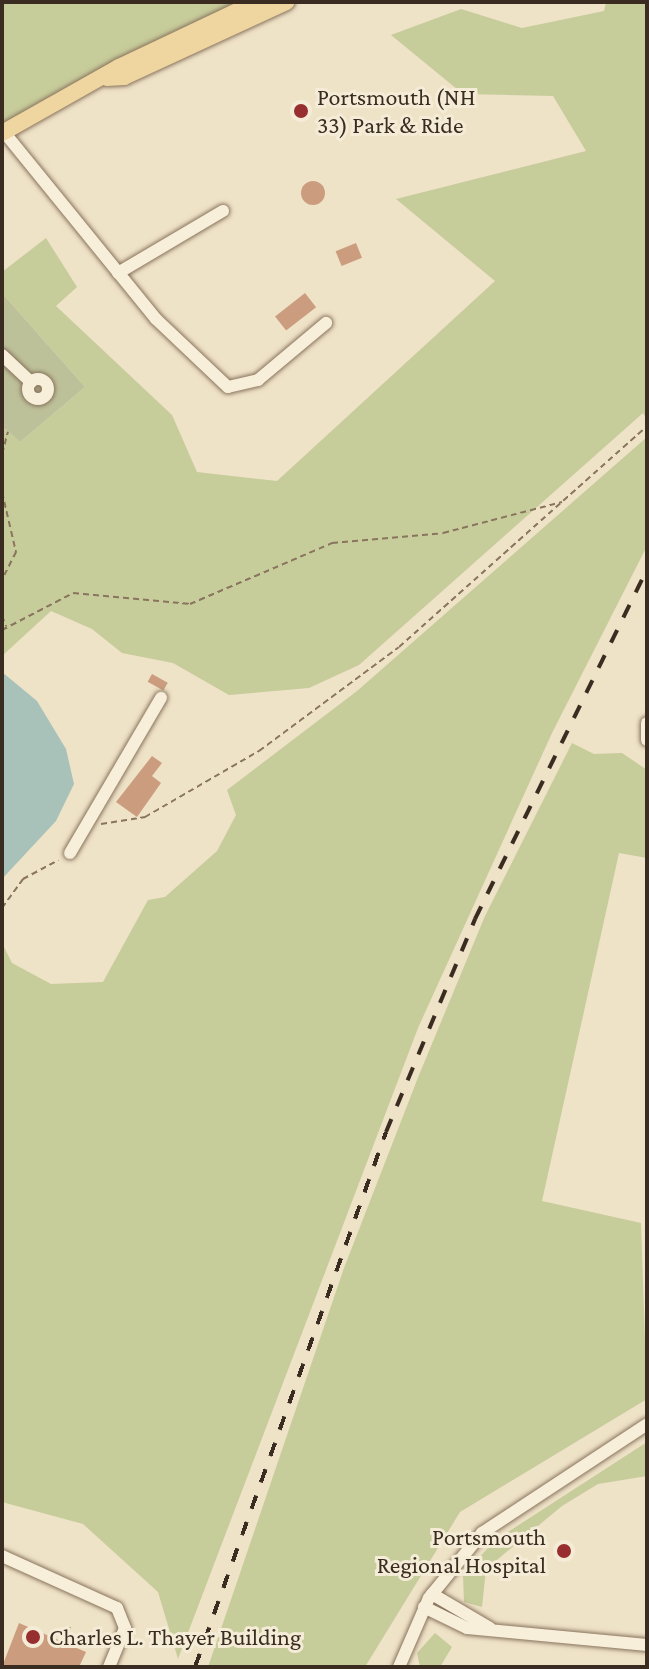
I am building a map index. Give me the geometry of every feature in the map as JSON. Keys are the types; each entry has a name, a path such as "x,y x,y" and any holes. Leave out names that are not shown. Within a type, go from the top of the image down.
{"main road":[{"path":"3,133 256,2"},
{"path":"107,78 124,77 286,2"}],"street":[{"path":"3,133 118,273 228,387 258,380 326,323"},
{"path":"118,273 223,211"},
{"path":"2,355 31,382"},
{"path":"70,853 92,825 161,698"},
{"path":"647,723 647,740"},
{"path":"399,1667 432,1594 496,1521 647,1424"},
{"path":"2,1556 117,1608 125,1628 109,1667"},
{"path":"432,1594 493,1629"},
{"path":"424,1607 453,1624 647,1645"}],"path":[{"path":"92,825 145,817 259,751 399,647 647,426"},
{"path":"2,454 8,432"},
{"path":"2,492 16,552 2,579"},
{"path":"2,630 73,593 190,604 332,543 443,533 563,502"},
{"path":"2,616 7,627"},
{"path":"2,908 23,879 70,853"},
{"path":"67,1643 70,1624"}],"green space":[{"path":"2,2 260,2 2,139"},
{"path":"606,2 647,2 647,420 643,413 359,665 309,688 229,695 173,663 122,653 92,629 51,611 2,656 2,426 20,442 85,387 2,293 2,272 46,238 77,287 56,306 172,415 197,472 277,481 495,281 396,199 586,151 553,96 463,94 391,35 461,9 522,28 604,11"},
{"path":"2,293 85,387 20,442 2,426"},
{"path":"647,437 647,546 552,733 418,1028 178,1659 158,1592 83,1524 2,1502 2,943 12,963 51,984 103,982 148,900 165,897 217,851 236,815 227,790 357,691"},
{"path":"572,743 594,754 622,753 647,770 647,858 619,853 542,1201 641,1223 647,1399 460,1512 365,1667 208,1667 344,1268 419,1075 485,916"},
{"path":"647,1442 647,1476 598,1484 562,1506 486,1569 482,1607 464,1602 463,1576 494,1541"},
{"path":"435,1633 452,1647 440,1667 420,1667 417,1653"}],"water":[{"path":"2,672 37,701 66,749 74,784 56,821 2,879"}],"building":[{"path":"313,181 322,184 325,193 322,202 313,205 304,202 301,193 304,184"},
{"path":"356,243 362,258 342,266 336,251"},
{"path":"305,293 316,307 286,331 275,316"},
{"path":"152,674 168,683 163,691 148,682"},
{"path":"152,756 162,763 152,776 161,783 137,817 116,802"},
{"name":"Charles L. Thayer Building","path":"19,1623 86,1652 79,1667 2,1667"}],"railway":[{"path":"195,1667 386,1132 475,919 647,570"}],"place":[{"name":"Portsmouth (NH 33) Park & Ride","path":"301,111"},
{"name":"Portsmouth Regional Hospital","path":"564,1551"},
{"name":"Charles L. Thayer Building","path":"33,1637"}]}
